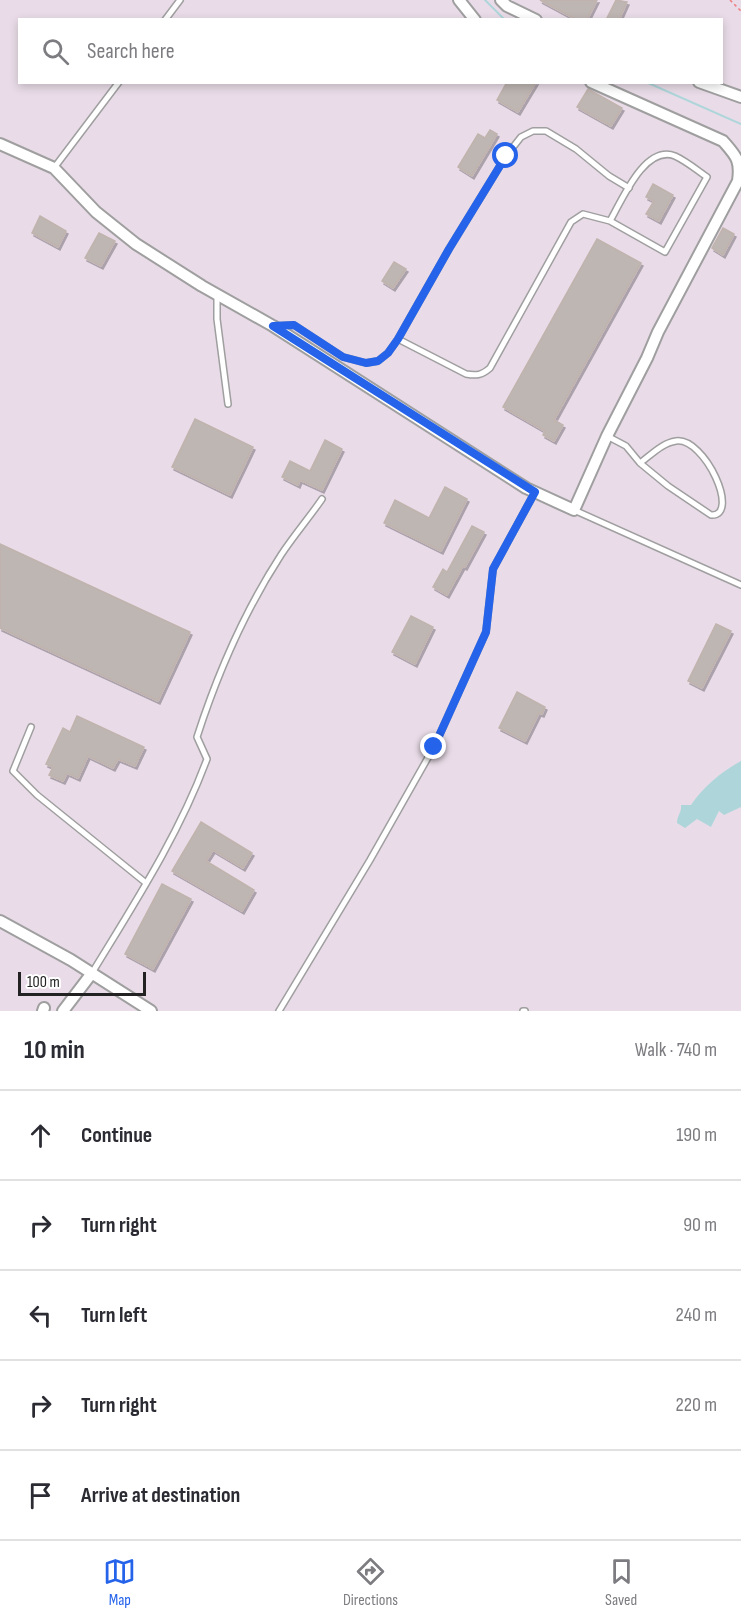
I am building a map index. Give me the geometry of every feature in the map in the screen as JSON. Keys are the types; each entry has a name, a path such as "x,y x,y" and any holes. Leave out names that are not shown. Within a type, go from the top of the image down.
{"street":[{"path":"459,0 473,18"},
{"path":"501,0 507,6 532,18"},
{"path":"0,144 54,168 96,212 128,237 202,286 273,326 535,492 574,510 658,332 738,181 740,163 723,141 595,84"},
{"path":"705,84 741,97"},
{"path":"0,921 92,973 151,1011"},
{"path":"63,1011 92,973"}],"lane":[{"path":"166,18 180,0"},
{"path":"54,168 117,84"},
{"path":"273,326 294,325 343,357 366,363 378,361 388,353 398,339 506,156 521,137 533,131 546,130 576,149 609,177 629,188"},
{"path":"398,339 466,374 476,376 483,374 490,368 571,222 582,214 610,221 665,252 707,177 675,156 662,154 645,164 610,221"},
{"path":"218,294 217,319 228,404"},
{"path":"607,436 626,446 640,463 711,515 720,515 730,505"},
{"path":"640,463 667,444 679,441 692,445 705,455 726,483"},
{"path":"279,1011 370,860 434,747 486,632 493,569 535,492"},
{"path":"92,973 146,883 193,796 207,759 197,737 217,681 256,598 282,554 322,499"},
{"path":"574,510 741,585"},
{"path":"32,727 13,771 37,795 146,883"}],"path":[{"path":"730,0 741,11"}],"shaded area":[{"path":"0,0 741,0 741,1011 0,1011"}],"water":[{"path":"741,761 741,807 724,815 719,811 711,827 697,819 685,828 677,823 681,805 691,805 713,780"}],"building":[{"path":"540,0 597,0 588,18 573,18"},
{"path":"616,0 627,2 620,18 607,18"},
{"path":"506,84 535,84 518,112 497,100"},
{"path":"588,89 622,108 611,126 577,107"},
{"path":"490,130 497,134 472,176 458,167 478,134 485,138"},
{"path":"653,184 673,195 659,221 646,214 654,201 646,197"},
{"path":"40,216 66,231 58,247 32,233"},
{"path":"723,228 734,234 723,255 712,248"},
{"path":"99,233 115,241 101,266 85,258"},
{"path":"597,239 641,263 554,420 563,425 554,441 543,435 545,431 503,407"},
{"path":"394,262 406,269 393,288 382,281"},
{"path":"195,419 253,447 230,495 172,467"},
{"path":"325,440 342,449 322,490 300,480 298,485 282,477 290,461 310,471"},
{"path":"445,487 467,499 441,551 384,523 395,500 429,518"},
{"path":"472,526 484,532 447,595 433,587 443,569 447,572"},
{"path":"0,544 190,632 158,701 0,628"},
{"path":"411,616 433,627 415,664 392,652"},
{"path":"716,624 731,631 702,688 688,681"},
{"path":"517,692 545,707 542,714 539,713 525,741 499,728"},
{"path":"77,716 144,747 135,766 118,759 113,768 88,756 78,778 67,773 63,781 49,775 53,767 46,764 63,728 70,732"},
{"path":"201,822 252,853 243,868 213,850 206,861 254,890 242,911 172,871"},
{"path":"162,884 191,899 153,969 125,954"}],"waterway":[{"path":"485,0 503,18"},
{"path":"651,84 741,124"}],"route":[{"path":"434,747 486,632 493,569 535,492 273,326 294,325 343,357 366,363 378,361 388,353 398,339 449,249 506,156"}]}
